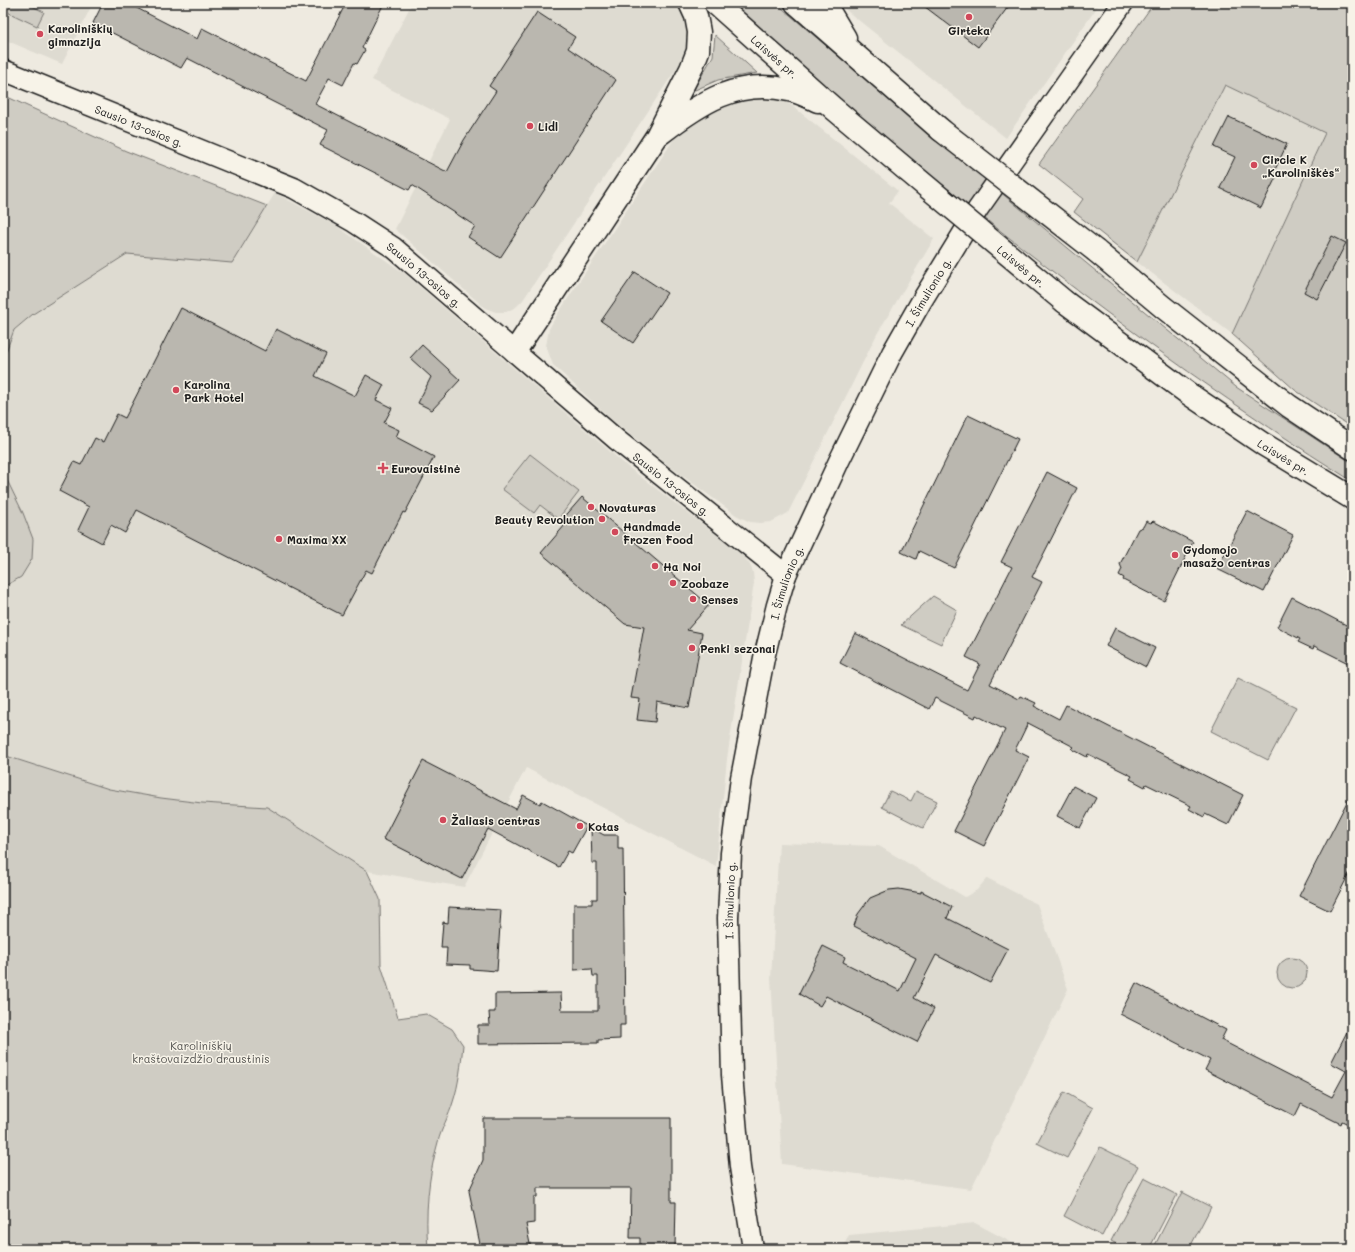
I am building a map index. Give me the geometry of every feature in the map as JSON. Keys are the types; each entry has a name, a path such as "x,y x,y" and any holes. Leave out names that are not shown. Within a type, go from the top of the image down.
{"main road":[{"path":"515,351 657,136 691,69 698,51 699,32 696,16 690,3"},
{"name":"Laisvės pr.","path":"714,3 833,108 1065,302 1189,394 1263,444 1352,498"},
{"path":"796,3 941,130 1096,251 1163,307 1270,392 1352,448"},
{"path":"824,3 862,62"},
{"path":"657,136 692,109 715,97 743,88 790,90 833,108"}],"street":[{"name":"I. Šimulionio g.","path":"753,1249 740,1167 732,1075 728,918 731,853 741,778 764,658 786,575 842,454 892,353 921,302 978,209 1123,3"},
{"name":"Sausio 13-osios g.","path":"3,70 294,188 320,202 394,248 617,440 786,575"}],"shaded area":[{"name":"Karoliniškių gimnazija","path":"3,3 93,3 62,64 3,39"},
{"path":"412,3 678,3 684,10 691,35 686,54 523,300 516,307 506,312 496,312 485,308 395,229 450,119 372,80"},
{"path":"837,3 1100,3 1006,138"},
{"path":"1225,85 1325,133 1232,334 1137,262"},
{"path":"759,95 785,100 898,191 889,203 934,239 877,334 788,513 771,522 760,523 750,522 736,515 672,468 610,418 553,365 546,346 549,329 555,318 672,142 691,117 716,104"},
{"path":"275,193 335,225 404,273 628,467 741,554 749,563 753,572 754,583 727,759 716,866 526,768 464,887 367,871 267,807 202,803 109,789 3,755 3,587 21,577 23,513 7,480 3,458 3,360 14,330 33,314 127,254 232,263"},
{"path":"779,843 879,846 965,897 977,890 987,878 1037,904 1068,989 971,1189 782,1164 771,978"},
{"path":"975,1223 1024,1249 842,1249 849,1235"}],"green space":[{"path":"3,3 26,3 44,12 37,26 3,10"},
{"path":"730,3 776,3 912,119 1236,387 1352,463 1352,481 1189,372 1031,255 878,131"},
{"path":"1154,3 1352,3 1352,428 1295,390 1232,334 1325,133 1225,85 1137,262 1074,212 1083,199 1039,164"},
{"path":"715,35 757,73 718,80 695,90 694,89 713,56"},
{"path":"3,95 126,151 267,206 232,263 127,254 33,314 14,330 3,360"},
{"path":"530,454 579,492 558,519 540,505 534,513 502,489"},
{"path":"3,458 7,480 23,513 33,539 32,559 21,577 3,587"},
{"path":"933,596 957,610 941,644 901,625"},
{"path":"1238,678 1296,707 1268,760 1211,731"},
{"name":"Karoliniškių kraštovaizdžio draustinis","path":"3,755 109,789 202,803 267,807 367,871 380,899 381,965 398,1018 426,1014 452,1029 463,1045 460,1074 455,1095 439,1137 432,1169 427,1209 428,1249 3,1249"},
{"path":"890,791 911,801 916,791 937,801 923,828 882,807"},
{"path":"1292,958 1303,962 1307,973 1303,984 1292,988 1281,984 1277,973 1281,962"},
{"path":"1064,1092 1093,1108 1067,1158 1037,1143"},
{"path":"1100,1147 1138,1166 1102,1236 1064,1216"},
{"path":"1144,1178 1177,1195 1149,1249 1126,1249 1111,1241"},
{"path":"1182,1192 1211,1207 1189,1249 1153,1249"}],"building":[{"path":"103,3 127,3 197,39 202,28 306,81 346,3 384,3 362,48 365,50 357,64 354,63 343,85 329,78 315,104 447,172 464,140 496,91 489,86 537,12 575,37 568,48 616,80 500,258 468,237 475,226 412,185 409,190 320,145 328,130 187,58 181,68 93,23"},
{"name":"Girteka","path":"920,3 1011,3 978,47"},
{"name":"Circle K „Karoliniškės“","path":"1229,117 1287,144 1273,174 1277,175 1261,208 1220,188 1235,157 1214,147"},
{"path":"1332,236 1346,243 1317,299 1304,292"},
{"path":"635,272 667,293 633,343 601,321"},
{"path":"181,308 265,351 276,329 326,354 315,376 355,396 366,375 384,385 376,400 392,408 384,423 399,430 396,437 434,457 405,513 403,512 372,573 366,570 342,615 137,510 125,533 111,525 102,543 78,530 89,507 59,491 74,462 81,465 95,438 103,442 117,414 125,418"},
{"path":"422,345 460,380 432,410 418,403 431,377 410,358"},
{"path":"968,415 1018,439 954,568 919,551 916,559 901,552"},
{"path":"1047,472 1077,488 1032,577 1042,582 990,684 1019,699 1021,696 1036,703 1034,706 1059,719 1066,705 1243,795 1228,825 1205,814 1204,817 1189,809 1191,806 1146,784 1145,787 1130,779 1132,776 1088,754 1087,757 1072,749 1074,747 1028,723 1015,750 1029,757 984,846 954,831 1005,730 976,715 975,718 935,698 929,709 840,663 855,633 967,690 980,664 966,657 1012,567 1001,562"},
{"path":"582,497 709,605 687,630 702,633 689,708 657,702 655,722 637,720 640,699 631,698 644,627 625,624 541,553 565,525 561,521"},
{"path":"1247,511 1293,535 1264,592 1217,569"},
{"path":"1146,521 1151,523 1153,521 1193,542 1164,601 1123,580 1124,578 1119,575 1122,569 1120,564 1138,529 1143,527"},
{"path":"1292,597 1352,628 1352,665 1314,646 1313,649 1298,642 1300,639 1277,627"},
{"path":"1115,628 1155,648 1146,667 1106,646"},
{"name":"Žaliasis centras","path":"423,761 516,809 523,795 540,804 542,801 587,826 572,853 568,851 559,867 488,829 462,879 383,839"},
{"path":"1073,786 1096,798 1080,828 1057,816"},
{"path":"1352,792 1352,868 1330,911 1299,896"},
{"path":"591,828 604,835 618,835 618,849 623,849 625,1025 620,1025 620,1039 598,1040 598,1043 478,1044 478,1025 490,1025 489,1012 495,1012 495,994 561,993 562,1011 598,1011 598,976 593,976 592,969 574,970 574,904 592,904 592,899 597,899 597,863 592,863"},
{"path":"899,889 921,893 921,891 952,907 947,918 1008,949 990,983 936,955 914,998 934,1009 917,1042 826,996 820,1006 799,994 823,946 845,957 843,962 900,991 916,958 854,926 858,914 870,898 889,890"},
{"path":"449,907 501,910 497,971 470,969 470,965 446,964 447,948 441,948 443,922 448,923"},
{"path":"1136,983 1226,1030 1221,1040 1332,1097 1346,1071 1331,1063 1352,1022 1352,1126 1342,1121 1341,1124 1301,1104 1295,1116 1205,1070 1210,1060 1120,1014"},
{"path":"483,1118 671,1118 671,1202 676,1202 675,1249 640,1249 640,1238 630,1238 631,1188 537,1188 537,1197 534,1197 534,1223 526,1224 531,1249 481,1249 469,1191 483,1160"}],"place":[{"name":"Girteka","path":"969,17"},
{"name":"Karoliniškių gimnazija","path":"40,34"},
{"name":"Lidl","path":"530,126"},
{"name":"Circle K „Karoliniškės“","path":"1254,165"},
{"name":"Karolina Park Hotel","path":"176,390"},
{"name":"Eurovaistinė","path":"383,468"},
{"name":"Novaturas","path":"591,507"},
{"name":"Beauty Revolution","path":"602,519"},
{"name":"Handmade Frozen Food","path":"615,532"},
{"name":"Maxima XX","path":"279,539"},
{"name":"Gydomojo masažo centras","path":"1175,555"},
{"name":"Ha Noi","path":"655,566"},
{"name":"Zoobaze","path":"673,583"},
{"name":"Senses","path":"693,599"},
{"name":"Penki sezonai","path":"692,648"},
{"name":"Žaliasis centras","path":"443,820"},
{"name":"Kotas","path":"580,826"}]}
